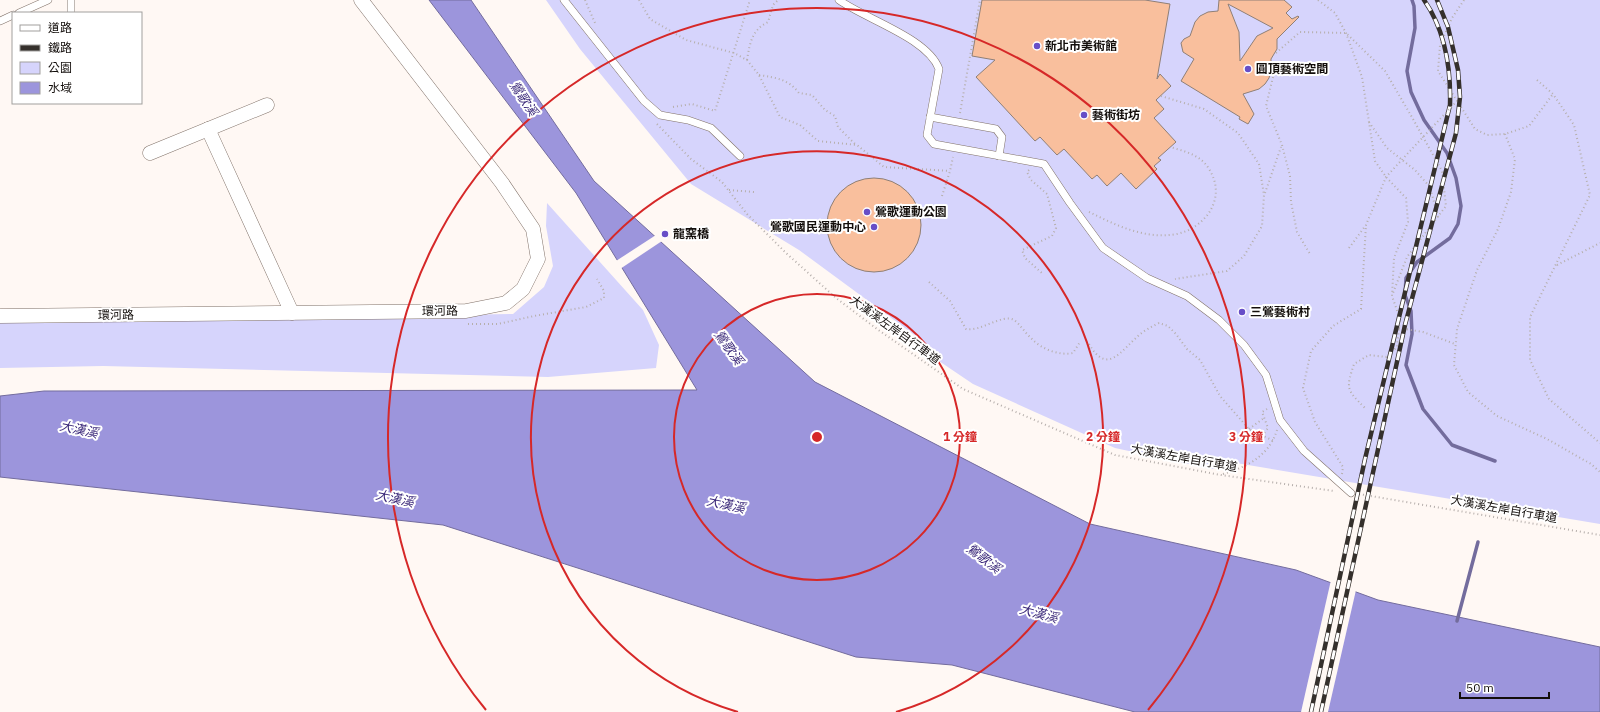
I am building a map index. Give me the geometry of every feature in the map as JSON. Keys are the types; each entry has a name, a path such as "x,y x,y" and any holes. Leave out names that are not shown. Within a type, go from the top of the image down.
{"street":[{"name":"環河路","path":"0,316 466,311 506,303 523,289 538,259 533,229 502,183 361,0"},
{"path":"150,153 267,105"},
{"path":"208,129 292,313"}],"lane":[{"path":"21,12 48,0"},
{"path":"71,12 72,0"},
{"path":"564,0 644,102 660,115 688,120 711,128 740,156"},
{"path":"839,0 896,31 936,60 939,70 927,135 934,144 1044,164 1103,248 1147,278 1187,296 1219,320 1244,345 1266,375 1280,420 1304,451 1352,493"},
{"path":"0,21 12,15"},
{"path":"930,117 996,129 1002,137 999,156"}],"path":[{"path":"585,0 597,28"},
{"path":"639,0 650,19 686,40 734,53 747,60 759,75 780,117 800,126 818,141 857,145"},
{"path":"671,108 692,104 715,110 750,0"},
{"path":"747,60 749,45 757,27 768,22 774,5 778,0"},
{"path":"959,122 980,0"},
{"path":"1318,0 1336,13 1346,33 1362,77 1368,121 1376,161 1386,177 1406,198 1408,222 1394,258 1392,296 1400,319 1397,348 1386,357 1369,355 1354,364 1347,385 1351,394 1365,408"},
{"path":"1464,0 1452,18 1440,45 1438,71 1456,102 1475,129 1487,135 1505,134 1529,126 1553,94"},
{"path":"1276,53 1300,32 1346,33 1385,71 1442,171 1446,206 1407,256 1392,296"},
{"path":"759,75 782,78 792,84 799,93 812,95 825,110 835,116 838,127 884,167 950,171"},
{"path":"1273,77 1266,106 1282,145 1290,176 1291,202 1297,232 1310,254"},
{"path":"1536,80 1553,94 1574,125 1590,195 1530,317 1530,360 1549,399 1600,443"},
{"path":"1161,96 1204,109 1238,133 1259,164 1264,194 1262,226 1244,256 1227,271 1174,279"},
{"path":"1349,248 1366,225 1386,177 1401,158 1410,151 1456,102"},
{"path":"1368,121 1387,148 1401,158 1430,187 1438,218"},
{"path":"1505,134 1515,159 1511,192 1498,229 1477,270 1457,328 1454,365 1468,392 1497,416 1547,439 1591,464 1600,472"},
{"path":"1264,194 1282,145"},
{"path":"1070,203 1121,228 1149,234 1177,234 1199,224 1212,210 1217,190 1209,169 1195,155 1170,147"},
{"path":"942,196 950,171 954,148"},
{"path":"1034,162 1027,172 1031,180 1047,194 1056,228 1052,236 1026,247 1022,250 1022,253 1044,274"},
{"name":"大漢溪左岸自行車道","path":"754,192 729,190 747,214 786,253 836,298 877,329 963,389 1115,455 1221,475 1352,493 1600,535"},
{"path":"1340,484 1343,467 1316,422 1303,388 1311,351 1332,326 1361,309 1366,225"},
{"path":"1555,266 1600,243"},
{"path":"929,282 950,301 966,329 974,331 1007,318 1014,320 1032,340 1042,347 1065,355 1073,353 1080,342"},
{"path":"1089,344 1095,353 1103,358 1112,359 1120,355 1137,337 1150,327 1158,323 1168,326 1187,349 1200,360 1220,396 1249,429 1274,441"},
{"path":"1398,328 1422,332 1455,344"},
{"path":"1262,436 1268,428 1262,412 1275,405"},
{"path":"1249,429 1264,418"},
{"path":"1221,475 1242,469 1266,452 1274,441 1280,420"}],"green space":[{"name":"三鶯藝術村","path":"546,0 1600,0 1600,524 1236,463 1229,466 1212,469 1115,448 973,384 936,359 939,353 799,250 691,184 580,49"},
{"path":"547,203 643,310 659,345 656,368 548,377 103,366 0,368 0,323 513,314 544,287 553,266 546,226"}],"water":[{"path":"429,0 471,0 594,181 815,382 1090,524 1296,570 1378,600 1600,647 1600,712 1135,712 952,665 856,657 443,525 0,477 0,396 44,391 697,390 576,193"}],"pier":[{"path":"656,235 662,241 620,269 616,261"},
{"path":"1331,580 1356,590 1328,712 1301,712"}],"building":[{"name":"藝術街坊","path":"982,0 1145,0 1170,4 1157,79 1160,74 1171,86 1156,100 1164,109 1154,118 1176,142 1158,158 1161,160 1154,166 1157,169 1136,189 1121,173 1107,186 1097,175 1092,179 1064,149 1057,155 1040,137 1035,141 976,77 995,60 972,56"},
{"name":"圓頂藝術空間","path":"1219,0 1284,0 1292,7 1286,13 1292,19 1298,16 1299,17 1277,39 1277,49 1271,59 1271,70 1269,78 1265,84 1259,89 1243,94 1254,114 1248,124 1239,119 1240,117 1181,81 1194,59 1183,52 1181,43 1184,39 1190,36 1195,22 1200,16 1208,12 1218,11","holes":["1228,4 1273,28 1257,36 1240,61 1239,32"]},
{"name":"鶯歌國民運動中心","path":"874,178 892,181 907,192 918,207 921,225 918,243 907,258 892,269 874,272 856,269 841,258 830,243 827,225 830,207 841,192 856,181"}],"waterway":[{"path":"1412,0 1414,6 1415,28 1407,71 1411,92 1424,120 1447,153 1456,178 1461,206 1458,224 1450,238 1417,262 1406,278 1405,295 1411,311 1412,334 1406,365 1423,409 1452,445 1495,461"},
{"path":"1457,621 1478,542"}],"railway":[{"path":"1311,712 1365,459 1450,105 1448,64 1442,37 1424,0"},
{"path":"1321,712 1405,325 1456,133 1460,97 1458,70 1448,27 1437,0"}],"place":[{"name":"新北市美術館","path":"1037,46"},
{"name":"圓頂藝術空間","path":"1248,69"},
{"name":"藝術街坊","path":"1084,115"},
{"name":"鶯歌運動公園","path":"867,212"},
{"name":"鶯歌國民運動中心","path":"874,227"},
{"name":"龍窯橋","path":"665,234"},
{"name":"三鶯藝術村","path":"1242,312"}],"water label":[{"name":"鶯歌溪","path":"524,98"},
{"name":"鶯歌溪","path":"729,347"},
{"name":"大漢溪","path":"79,429"},
{"name":"大漢溪","path":"395,498"},
{"name":"大漢溪","path":"726,504"},
{"name":"鶯歌溪","path":"984,558"},
{"name":"大漢溪","path":"1039,613"}]}
